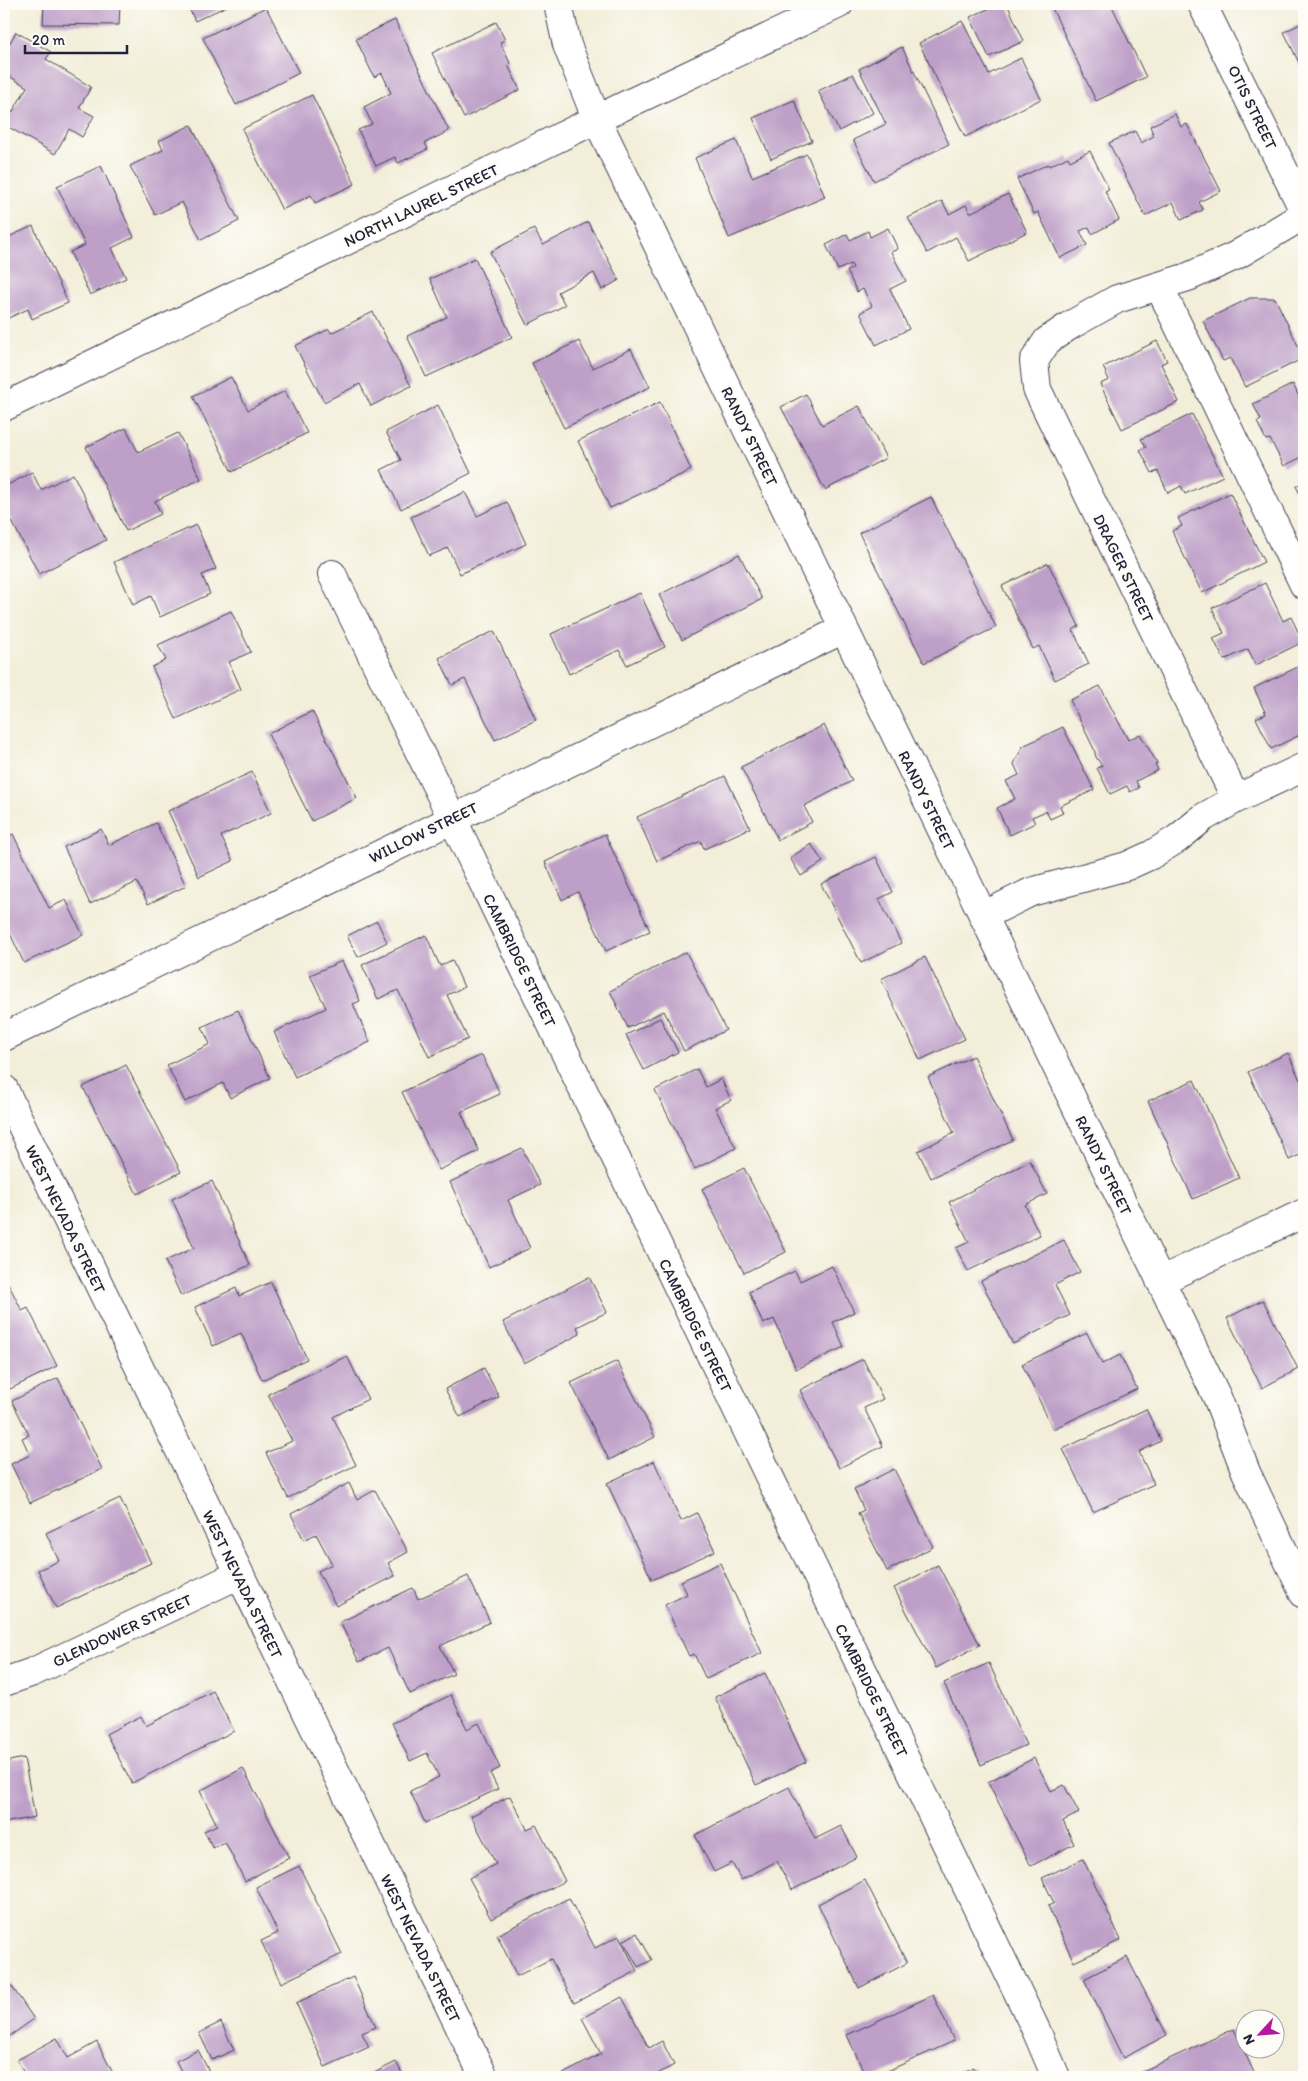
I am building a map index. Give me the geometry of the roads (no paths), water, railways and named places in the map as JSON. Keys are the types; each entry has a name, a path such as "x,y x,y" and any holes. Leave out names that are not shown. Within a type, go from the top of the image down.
{"street":[{"name":"RANDY STREET","path":"558,4 567,45 596,120 1217,1397 1246,1472 1304,1594"},
{"name":"NORTH LAUREL STREET","path":"4,407 839,4"},
{"name":"OTIS STREET","path":"1202,4 1304,211"},
{"name":"DRAGER STREET","path":"1236,799 1036,388 1034,361 1047,342 1069,326 1117,299 1188,277 1235,256 1304,215"},
{"path":"1159,286 1304,585"},
{"name":"CAMBRIDGE STREET","path":"332,574 452,818 1036,2030 1056,2077"},
{"name":"WILLOW STREET","path":"4,1037 844,628"},
{"path":"983,916 1031,892 1127,866 1151,855 1177,839 1204,817 1236,799 1304,767"},
{"name":"WEST NEVADA STREET","path":"4,1090 238,1575 484,2077"},
{"path":"1160,1281 1304,1213"},
{"name":"GLENDOWER STREET","path":"4,1682 33,1672 238,1575"}]}
